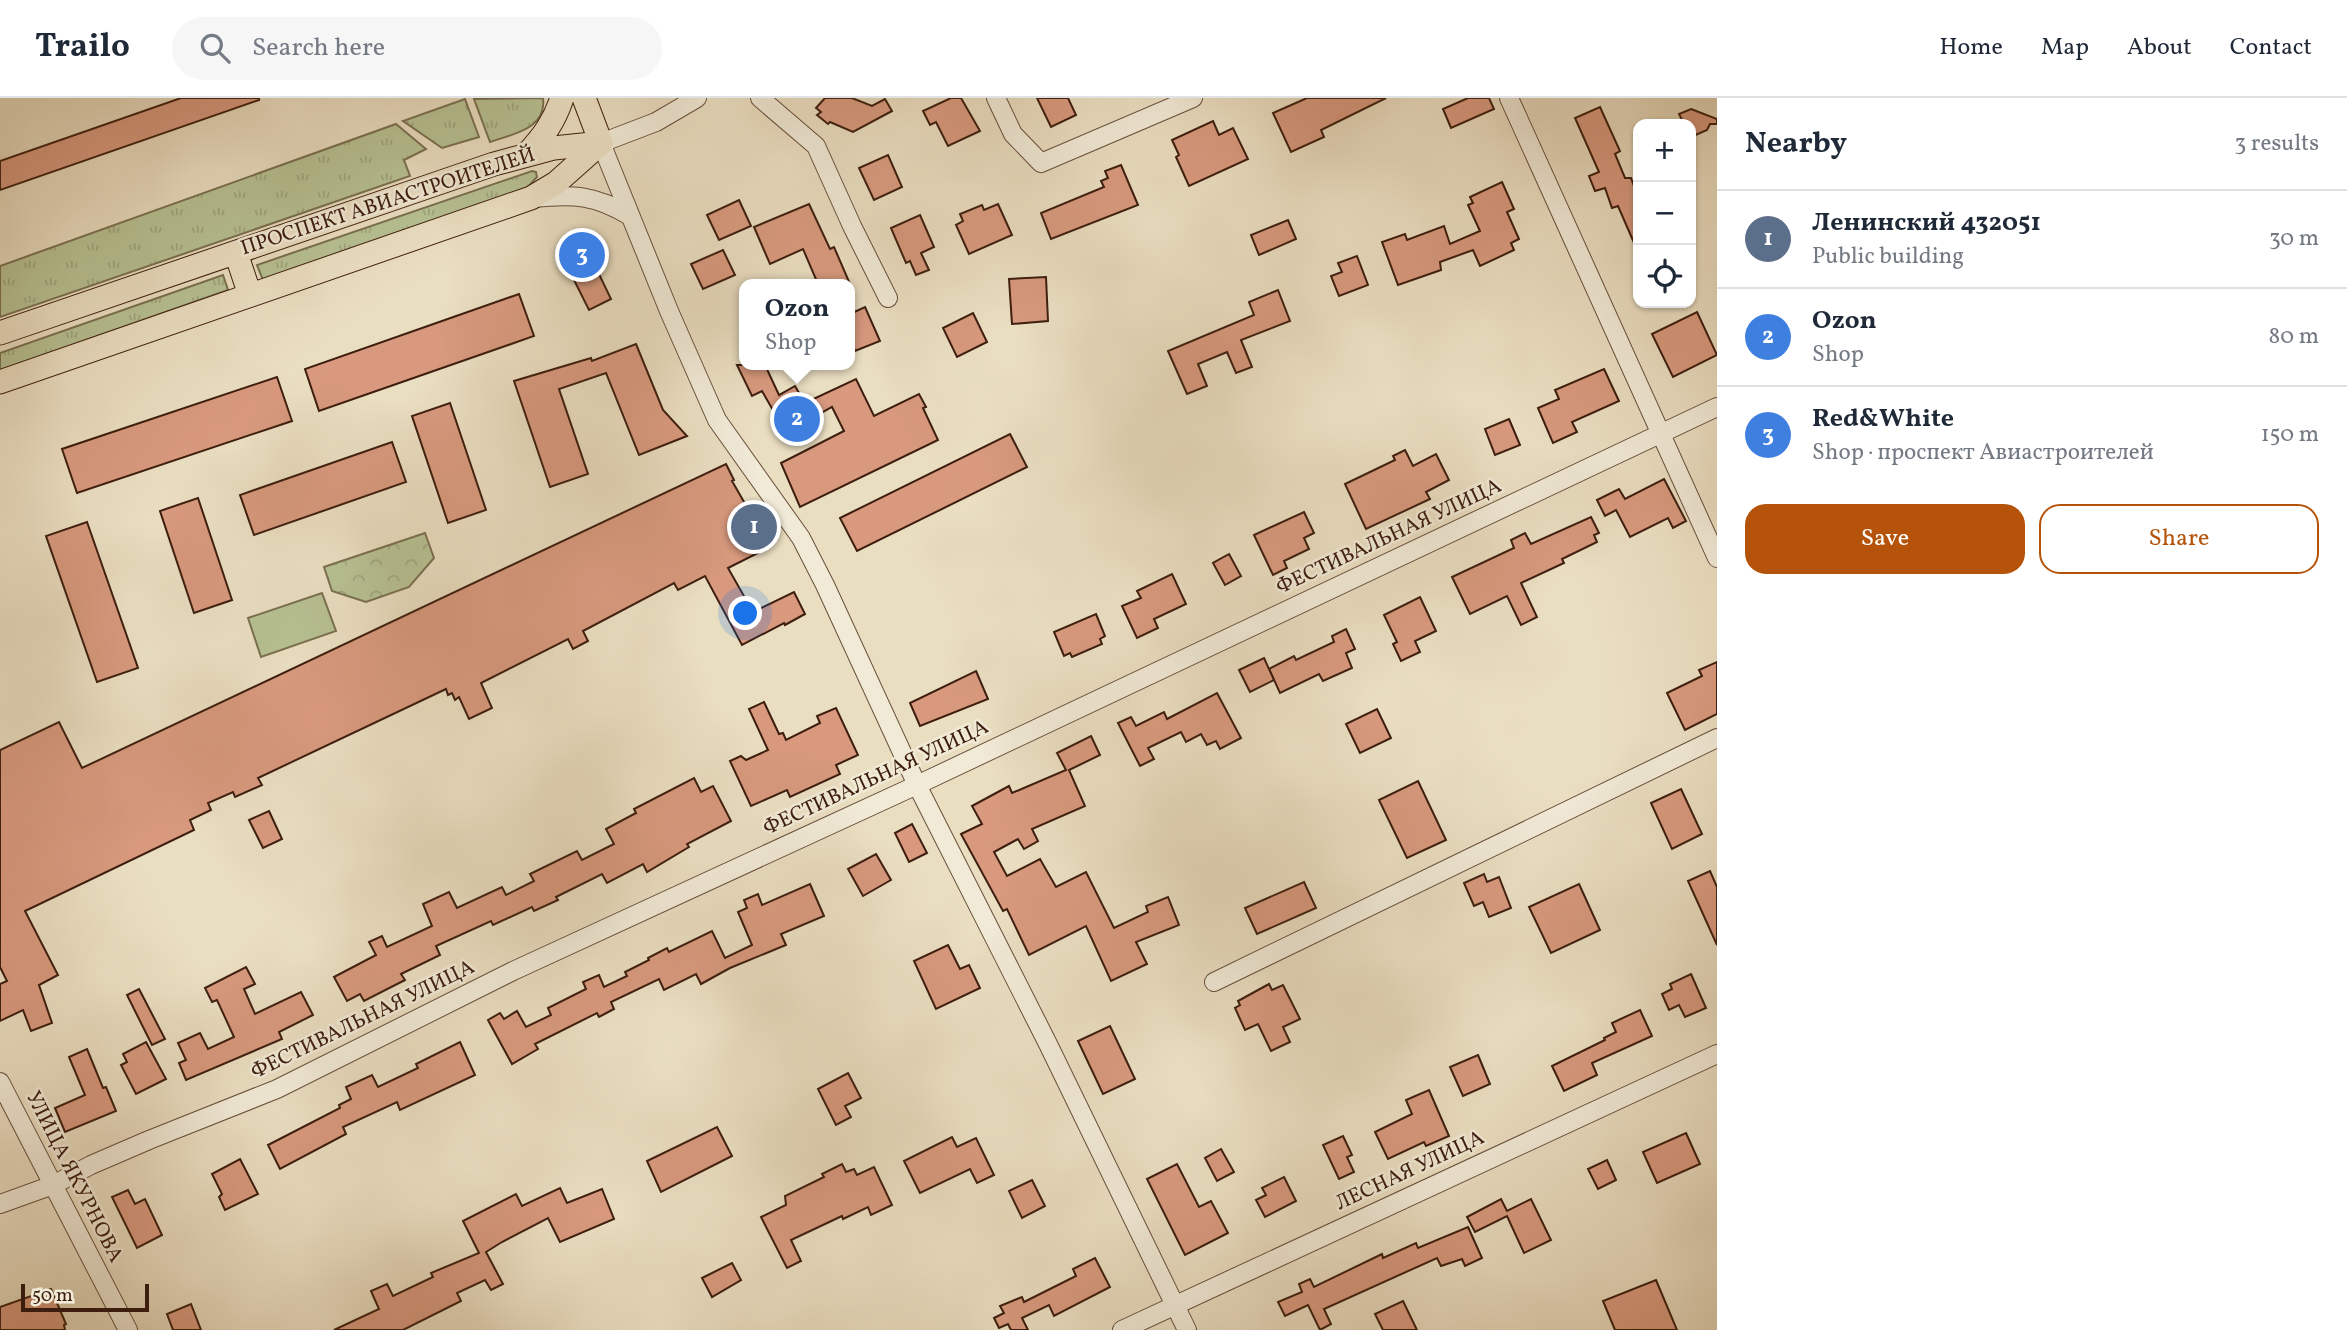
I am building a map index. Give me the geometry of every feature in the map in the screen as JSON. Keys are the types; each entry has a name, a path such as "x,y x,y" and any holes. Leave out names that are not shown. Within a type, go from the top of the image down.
{"main road":[{"path":"526,155 546,134 562,98"},
{"path":"584,98 601,144"},
{"name":"ПРОСПЕКТ АВИАСТРОИТЕЛЕЙ","path":"0,333 526,155 554,148 601,144"},
{"name":"ПРОСПЕКТ АВИАСТРОИТЕЛЕЙ","path":"0,382 531,198 556,183 601,144"},
{"path":"236,253 250,295"}],"street":[{"path":"697,98 656,122 601,144 717,420 801,538 917,785 1187,1330"},
{"path":"760,98 816,146 888,298"},
{"path":"996,98 1013,134 1041,163 1193,98"},
{"path":"1508,98 1717,558"},
{"path":"531,198 570,195 592,197 630,216"},
{"name":"ФЕСТИВАЛЬНАЯ УЛИЦА","path":"0,1204 53,1185 125,1150 277,1089 513,971 917,785 1717,407"},
{"path":"1214,982 1717,738"},
{"name":"ЛЕСНАЯ УЛИЦА","path":"1122,1330 1717,1054"},
{"name":"УЛИЦА ЯКУРНОВА","path":"0,1082 128,1330"}],"green space":[{"path":"543,98 540,117 527,129 490,142 474,99"},
{"path":"465,99 479,137 442,148 403,121"},
{"path":"396,124 426,149 404,160 410,176 0,317 0,266"},
{"path":"532,171 536,172 537,177 527,188 263,280 257,265"},
{"path":"223,275 228,290 0,370 0,353"},
{"path":"425,533 434,558 409,587 366,602 332,591 324,567"},
{"path":"322,593 336,631 261,657 248,618"}],"building":[{"path":"181,98 259,100 0,190 0,161"},
{"path":"825,98 852,98 872,106 885,99 892,111 853,132 830,122 828,124 817,115 821,112 816,108"},
{"path":"951,98 961,98 980,131 948,146 936,122 930,125 923,111"},
{"path":"1037,98 1068,98 1076,115 1051,127"},
{"path":"1307,98 1386,98 1321,130 1324,137 1291,152 1273,113"},
{"path":"1468,98 1489,98 1494,109 1451,128 1443,109"},
{"path":"1600,107 1620,151 1615,154 1625,178 1631,178 1633,183 1633,240 1618,206 1612,208 1605,188 1595,191 1589,176 1599,172 1575,118"},
{"path":"1691,109 1717,119 1717,124 1710,124 1707,130 1696,135 1696,119 1682,119 1679,114"},
{"path":"1213,121 1219,135 1233,128 1248,159 1189,186 1176,157 1179,155 1172,140"},
{"path":"888,155 902,187 874,200 859,168"},
{"path":"1121,165 1138,205 1051,239 1041,213 1104,187 1101,181 1108,178 1105,171"},
{"path":"1502,182 1514,209 1507,212 1519,239 1511,243 1514,250 1480,266 1473,250 1440,262 1441,270 1398,285 1382,242 1405,234 1407,240 1444,226 1450,244 1480,231 1468,205 1473,203 1470,197"},
{"path":"739,200 751,226 719,240 707,215"},
{"path":"809,204 830,249 834,247 848,279 816,279 803,249 770,264 754,227"},
{"path":"998,204 1012,235 969,254 956,225 963,221 960,214 982,205 984,210"},
{"path":"920,215 934,247 921,253 929,270 916,275 910,261 906,263 891,228"},
{"path":"1288,220 1296,239 1259,255 1251,235"},
{"path":"585,245 611,299 589,310 562,256"},
{"path":"723,250 735,275 703,289 691,264"},
{"path":"1357,256 1368,285 1339,296 1331,276 1342,272 1338,263"},
{"path":"1046,277 1048,321 1012,324 1009,279"},
{"path":"1278,290 1290,321 1241,340 1252,367 1236,373 1227,352 1198,364 1207,386 1187,394 1168,351 1254,315 1249,302"},
{"path":"519,294 534,336 319,411 305,369"},
{"path":"865,307 880,341 855,351 855,312"},
{"path":"1697,312 1717,355 1673,377 1652,334"},
{"path":"973,313 987,342 957,357 943,328"},
{"path":"636,344 663,410 687,436 639,455 606,373 559,389 588,474 550,487 514,381 591,358 592,361"},
{"path":"1604,369 1619,401 1572,422 1577,432 1553,443 1538,408 1559,399 1555,390"},
{"path":"739,370 767,370 779,395 795,386 805,403 856,379 874,416 919,394 938,440 800,507 781,463 844,431 832,407 786,433 762,391 752,396"},
{"path":"277,377 292,421 77,493 62,449"},
{"path":"450,403 486,510 448,523 412,416"},
{"path":"1509,419 1520,445 1495,455 1485,429"},
{"path":"1010,434 1027,467 857,551 840,518"},
{"path":"392,442 406,482 254,535 240,495"},
{"path":"1405,450 1413,466 1436,454 1449,480 1426,492 1430,499 1366,529 1345,484 1395,460 1393,456"},
{"path":"726,464 734,480 732,481 763,535 758,538 764,550 728,568 753,612 794,592 805,614 742,645 705,576 678,590 674,583 583,631 588,641 573,649 568,639 481,683 492,708 469,719 459,697 455,700 452,693 448,695 446,689 258,778 262,785 235,797 233,792 208,803 211,810 190,820 194,830 25,911 58,975 39,985 52,1023 31,1031 23,1010 0,1021 0,984 7,981 0,967 0,750 59,722 82,768"},
{"path":"1664,479 1686,521 1673,528 1668,518 1630,537 1616,510 1605,516 1597,500 1619,489 1625,499"},
{"path":"198,498 232,600 194,613 160,511"},
{"path":"1304,512 1314,533 1304,538 1309,549 1284,561 1287,568 1273,575 1254,535"},
{"path":"1591,517 1599,533 1594,535 1597,542 1562,559 1564,563 1521,583 1537,617 1521,625 1507,596 1470,614 1452,577 1514,548 1511,540 1525,533 1531,544"},
{"path":"87,522 138,668 97,682 46,536"},
{"path":"1229,554 1241,576 1225,585 1213,563"},
{"path":"1172,574 1186,604 1154,619 1158,628 1137,638 1122,606 1141,598 1137,591"},
{"path":"1420,597 1436,631 1415,641 1420,652 1401,661 1393,644 1397,642 1384,615"},
{"path":"1096,614 1105,636 1100,639 1102,644 1072,657 1070,653 1064,656 1054,632"},
{"path":"1346,629 1355,649 1346,653 1352,668 1323,681 1319,674 1280,693 1269,669 1294,656 1296,660 1334,642 1332,636"},
{"path":"1264,658 1274,680 1250,692 1239,670"},
{"path":"1717,662 1717,714 1685,730 1667,693 1702,676 1699,670"},
{"path":"976,671 988,699 920,726 910,703"},
{"path":"1217,693 1241,738 1220,749 1216,741 1207,745 1201,734 1186,742 1181,732 1148,748 1154,759 1140,766 1118,723 1131,717 1136,726 1164,712 1167,719"},
{"path":"764,702 779,734 783,733 786,740 820,723 817,716 836,708 858,755 836,765 840,774 790,797 787,790 751,806 730,761 741,756 746,760 768,750 749,709"},
{"path":"1377,709 1391,738 1360,753 1346,724"},
{"path":"1091,736 1100,755 1069,770 1085,806 1032,829 1038,841 1024,849 1018,839 994,852 1007,876 1040,859 1056,887 1086,872 1114,928 1148,912 1146,906 1168,897 1179,925 1136,942 1147,964 1111,981 1086,926 1029,955 1007,909 1003,911 961,834 982,824 972,806 1009,786 1012,793 1066,770 1057,753"},
{"path":"694,778 701,792 713,786 731,821 687,844 689,847 647,872 643,864 607,883 602,874 534,911 532,907 493,925 491,921 436,946 440,955 401,974 405,980 364,1001 360,994 347,1001 334,977 376,955 369,942 382,936 387,947 432,926 423,904 449,892 457,908 502,887 506,895 534,881 530,874 577,851 582,860 614,844 606,829 636,813 634,809"},
{"path":"1418,781 1446,840 1407,858 1379,800"},
{"path":"1681,789 1702,834 1672,849 1651,803"},
{"path":"269,811 282,839 263,848 249,820"},
{"path":"912,824 927,853 909,862 895,833"},
{"path":"876,854 891,880 863,896 848,869"},
{"path":"1710,871 1717,887 1717,945 1688,881"},
{"path":"1484,874 1487,882 1499,877 1511,908 1489,917 1483,902 1474,906 1464,883"},
{"path":"1304,882 1316,908 1257,934 1245,908"},
{"path":"810,884 824,916 781,934 786,945 730,968 701,984 696,974 664,990 659,979 611,1002 614,1009 599,1017 597,1013 535,1044 538,1049 512,1064 488,1020 500,1013 504,1019 517,1011 526,1027 551,1015 548,1008 586,989 583,982 599,975 604,987 627,976 625,972 667,948 669,952 712,931 725,958 752,945 738,912 747,908 744,900 758,894 762,905"},
{"path":"1579,884 1600,930 1551,953 1529,907"},
{"path":"948,945 960,969 969,965 980,988 936,1009 914,961"},
{"path":"246,967 255,984 244,989 255,1014 301,992 313,1015 279,1032 282,1039 186,1080 179,1063 186,1060 178,1043 200,1033 208,1049 234,1037 217,1000 212,1002 205,988"},
{"path":"1691,974 1706,1008 1685,1017 1679,1005 1669,1010 1662,994 1672,989 1670,984"},
{"path":"1269,984 1272,990 1283,985 1300,1019 1283,1027 1290,1042 1271,1051 1258,1024 1245,1030 1235,1008 1240,1005 1238,1001"},
{"path":"139,989 165,1039 152,1045 127,995"},
{"path":"1640,1010 1652,1036 1592,1063 1597,1075 1564,1091 1552,1066 1605,1040 1604,1038 1616,1032 1612,1023"},
{"path":"1110,1026 1135,1079 1103,1094 1078,1041"},
{"path":"146,1042 166,1079 136,1094 121,1065 127,1062 123,1054"},
{"path":"460,1042 475,1075 400,1110 397,1102 343,1127 346,1134 280,1169 268,1145 340,1108 339,1105 351,1099 346,1087 372,1075 378,1087 418,1068 416,1064"},
{"path":"87,1049 116,1111 65,1132 55,1108 85,1095 69,1057"},
{"path":"1478,1055 1490,1084 1463,1096 1450,1067"},
{"path":"848,1073 861,1098 845,1106 851,1117 836,1125 818,1089"},
{"path":"1429,1090 1449,1136 1426,1146 1424,1142 1388,1159 1375,1132 1412,1114 1406,1100"},
{"path":"717,1127 732,1156 661,1192 647,1161"},
{"path":"1686,1133 1700,1164 1657,1183 1643,1152"},
{"path":"1343,1136 1352,1155 1347,1157 1354,1172 1339,1179 1323,1145"},
{"path":"952,1137 957,1147 976,1138 994,1175 977,1183 970,1169 920,1193 904,1161"},
{"path":"1221,1149 1234,1172 1217,1181 1205,1158"},
{"path":"240,1159 258,1194 225,1210 219,1197 222,1194 212,1174"},
{"path":"1607,1160 1616,1180 1598,1189 1588,1169"},
{"path":"842,1164 846,1172 854,1169 857,1175 874,1167 892,1205 871,1215 868,1207 843,1219 842,1216 791,1240 801,1261 787,1268 761,1217 786,1205 785,1196 824,1177 822,1174"},
{"path":"1177,1164 1199,1207 1211,1201 1228,1233 1185,1255 1147,1179"},
{"path":"1284,1177 1296,1201 1265,1217 1256,1200 1266,1195 1262,1188"},
{"path":"1032,1180 1045,1206 1022,1218 1009,1191"},
{"path":"560,1188 567,1203 602,1189 614,1219 560,1242 548,1218 502,1242 486,1252 503,1284 491,1290 485,1280 457,1293 461,1301 403,1330 334,1330 379,1309 371,1291 387,1284 393,1296 433,1277 431,1273 479,1253 463,1221 516,1194 522,1206"},
{"path":"128,1190 135,1204 145,1199 162,1235 137,1248 112,1197"},
{"path":"1501,1199 1507,1211 1531,1199 1551,1240 1524,1253 1507,1216 1475,1232 1467,1217"},
{"path":"1468,1227 1482,1258 1465,1266 1462,1259 1441,1266 1437,1258 1324,1309 1331,1324 1320,1330 1308,1305 1285,1316 1278,1302 1302,1292 1299,1284 1310,1279 1314,1287 1382,1254 1383,1258 1416,1243 1418,1248"},
{"path":"1095,1258 1110,1287 1054,1316 1049,1305 1022,1318 1028,1330 1011,1330 1008,1324 999,1328 994,1318 1004,1313 1000,1306 1022,1297 1024,1302 1076,1276 1073,1269"},
{"path":"732,1263 741,1280 712,1297 702,1278"},
{"path":"1656,1280 1677,1330 1615,1330 1603,1301"},
{"path":"51,1289 66,1324 65,1330 0,1330 0,1307"},
{"path":"1403,1301 1417,1330 1383,1330 1375,1314"},
{"path":"191,1304 201,1330 173,1330 167,1314"}],"place":[{"name":"Red&White","path":"582,255"},
{"name":"Ozon","path":"797,419"},
{"name":"Ленинский 432051","path":"754,527"}]}
